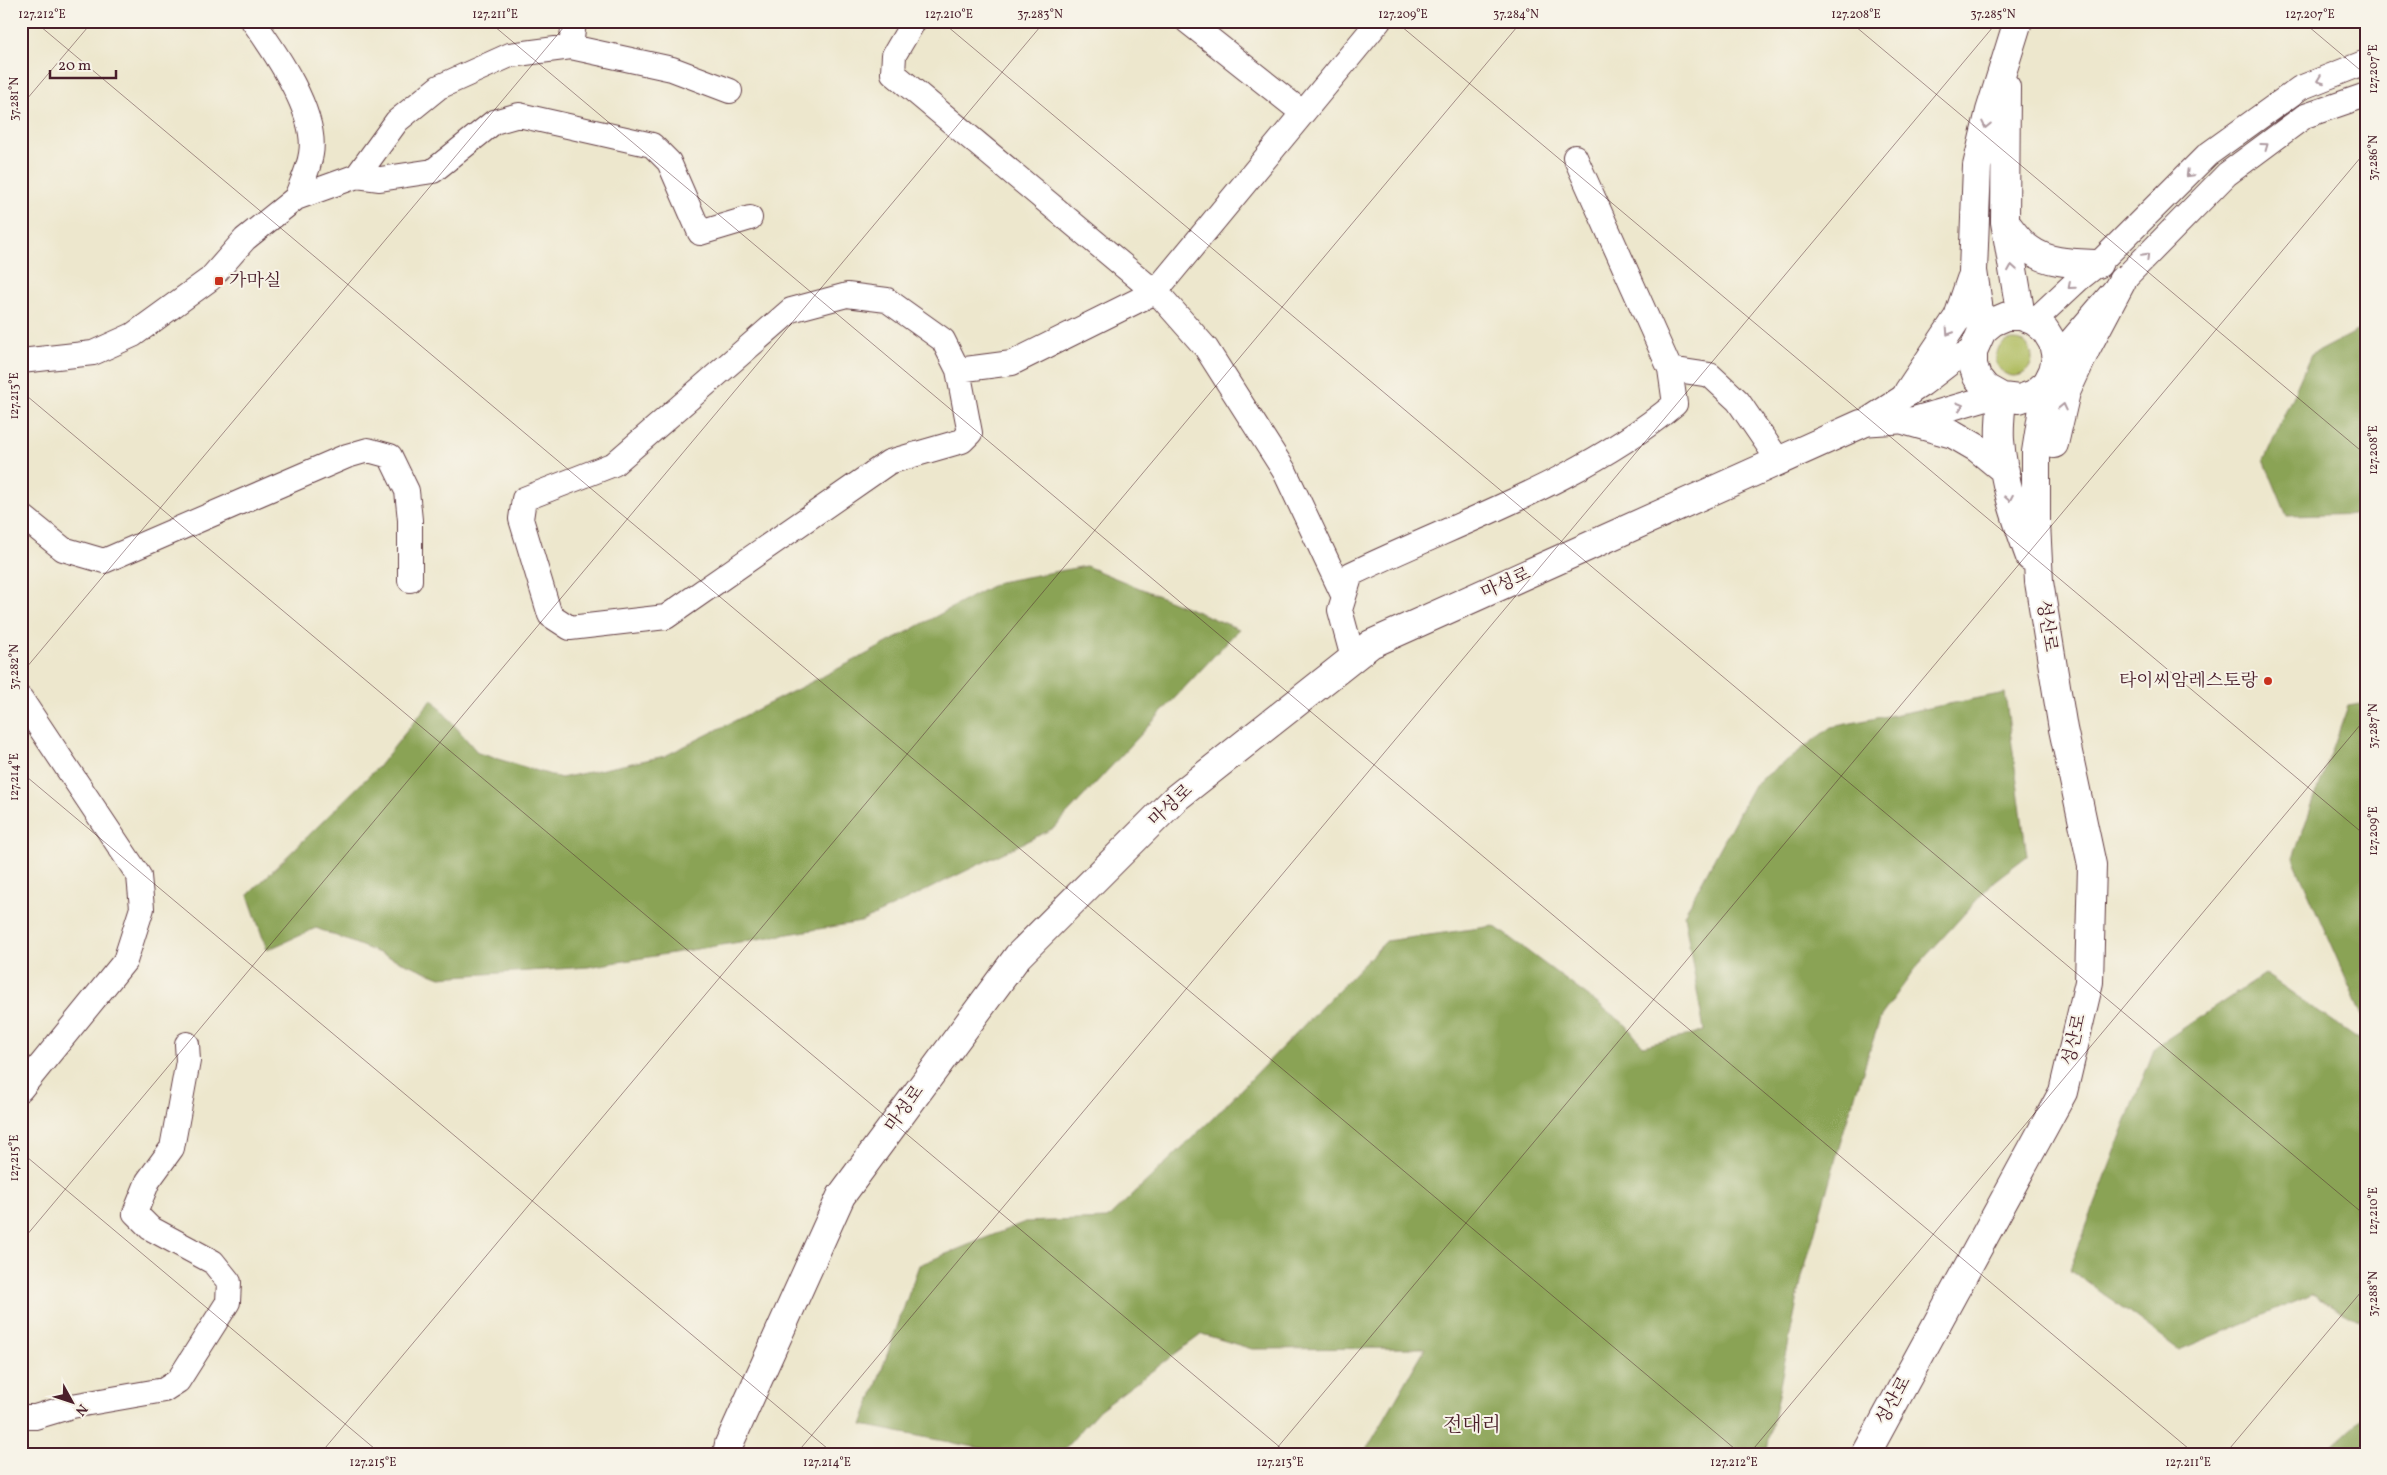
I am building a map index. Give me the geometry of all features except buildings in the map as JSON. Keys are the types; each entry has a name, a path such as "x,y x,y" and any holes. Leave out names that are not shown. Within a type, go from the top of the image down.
{"main road":[{"path":"2018,21 1990,111 1977,166 1973,271 1978,341 1973,364 1977,377 1986,388 1999,396 2019,399 2034,394 2051,370"},
{"path":"2006,61 2005,222 2027,319"},
{"path":"2005,222 2027,248 2043,257 2062,262 2098,264"},
{"path":"1908,392 1958,317 1973,271"},
{"path":"2036,523 2066,392 2086,349 2122,281"},
{"path":"1978,341 1993,322 2007,316 2027,319 2046,330 2053,343 2051,370 2036,452 2036,523 2039,582"},
{"path":"1999,396 2000,440 2011,508 2039,582"},
{"path":"1907,421 1953,434 1976,448 2005,471"},
{"name":"마성로","path":"727,1454 729,1444 841,1196 1018,956 1176,798 1371,644 1861,424"},
{"name":"성산로","path":"1866,1454 2063,1092 2089,982 2092,865 2063,729 2039,582"}],"street":[{"path":"253,21 299,95 309,120 312,154 296,198"},
{"path":"571,47 574,21"},
{"path":"914,21 894,55 893,73 1155,292 1206,348 1285,472 1344,597"},
{"path":"1187,21 1303,113"},
{"path":"958,370 1012,363 1155,292 1379,21"},
{"path":"357,176 398,120 439,87 510,55 571,47 672,69 730,91"},
{"path":"2027,319 2098,264 2207,155 2300,88 2366,62"},
{"path":"2051,370 2122,281 2227,174 2305,116 2366,95"},
{"path":"21,361 94,353 133,336 210,279 245,240 296,198 357,176 380,179 433,171 494,122 519,115 652,145 669,162 700,233 750,218"},
{"path":"1353,658 1340,610 1351,574 1582,468 1649,425 1675,404 1670,369 1575,157"},
{"path":"847,295 887,300 943,340 958,370 970,433 962,441 889,462 666,617 570,628 550,615 521,519 524,499 614,464 791,310 847,295"},
{"path":"1861,424 1923,384 1978,341"},
{"path":"1670,369 1710,375 1738,401 1779,461"},
{"path":"1861,424 1907,421 1999,396"},
{"path":"21,515 63,549 104,561 347,456 368,450 390,456 406,491 410,520 410,580"},
{"path":"21,699 139,876 142,908 125,961 21,1089"},
{"path":"21,1417 35,1417 72,1406 164,1390 178,1382 228,1302 229,1282 213,1262 150,1228 135,1213 148,1181 172,1148 188,1061 187,1044"}],"green space":[{"path":"2366,326 2366,514 2287,516 2264,460 2311,355"},
{"path":"2014,340 2027,345 2032,358 2027,371 2014,376 2001,371 1996,358 2001,345"},
{"path":"1086,566 1239,629 1054,828 861,922 588,967 440,977 316,928 267,950 248,895 379,766 432,699 478,753 561,778 665,756 863,656 999,582"},
{"path":"2005,693 2027,856 1994,881 1918,965 1881,1016 1846,1123 1802,1277 1766,1454 1364,1454 1425,1348 1252,1349 1202,1334 1099,1410 1060,1454 1010,1454 862,1425 919,1265 1025,1222 1107,1219 1212,1119 1386,941 1494,926 1626,1025 1643,1046 1704,1031 1684,915 1754,785 1831,727"},
{"path":"2366,703 2366,1025 2293,858 2348,706"},
{"path":"2265,974 2366,1044 2366,1324 2312,1295 2179,1350 2070,1269 2155,1047"},
{"path":"2366,1415 2366,1454 2323,1454"}],"place":[{"name":"가마실","path":"219,281"},
{"name":"타이씨암레스토랑","path":"2268,681"}],"district":[{"name":"전대리","path":"1472,1426"}]}
